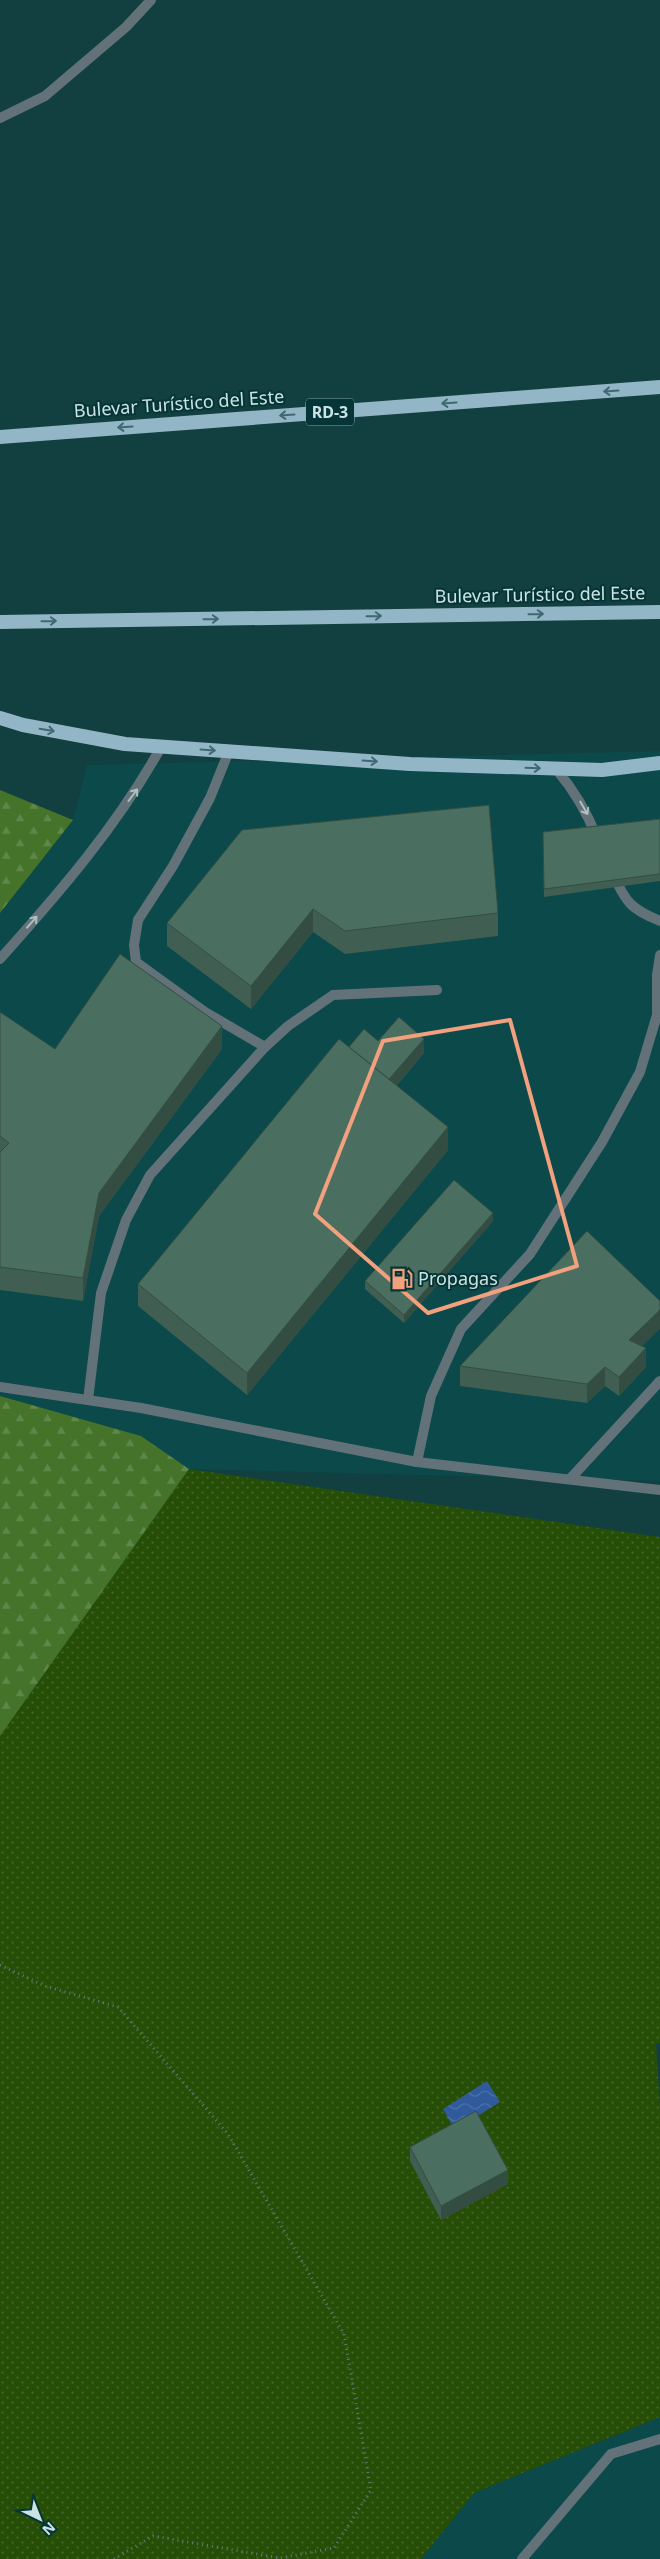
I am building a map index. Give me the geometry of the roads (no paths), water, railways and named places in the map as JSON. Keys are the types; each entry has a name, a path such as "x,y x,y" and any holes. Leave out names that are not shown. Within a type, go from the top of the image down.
{"highway":[{"name":"Bulevar Turístico del Este","path":"0,436 660,387"},
{"name":"Bulevar Turístico del Este","path":"0,622 660,612"},
{"path":"0,718 23,725 125,744 410,764 602,770 660,764"}],"lane":[{"path":"0,118 45,96 126,27 151,0"},
{"path":"0,959 93,849 138,788 162,746"},
{"path":"229,751 210,798 172,866 138,920 134,944 136,962 205,1012 265,1047"},
{"path":"556,768 573,790 589,817 601,849"},
{"path":"609,866 621,893 637,912 660,921"},
{"path":"417,1462 431,1396 461,1329 530,1254 602,1142 640,1072 657,1015 657,975 660,955"},
{"path":"88,1400 101,1293 126,1220 150,1175 265,1047 288,1026 333,995 437,990"},
{"path":"570,1479 660,1382"},
{"path":"0,1387 141,1408 417,1462 660,1490"},
{"path":"522,2559 611,2454 660,2439"}],"water":[{"path":"487,2081 500,2102 455,2130 443,2109"}],"place":[{"name":"Propagas","path":"402,1279"}]}
